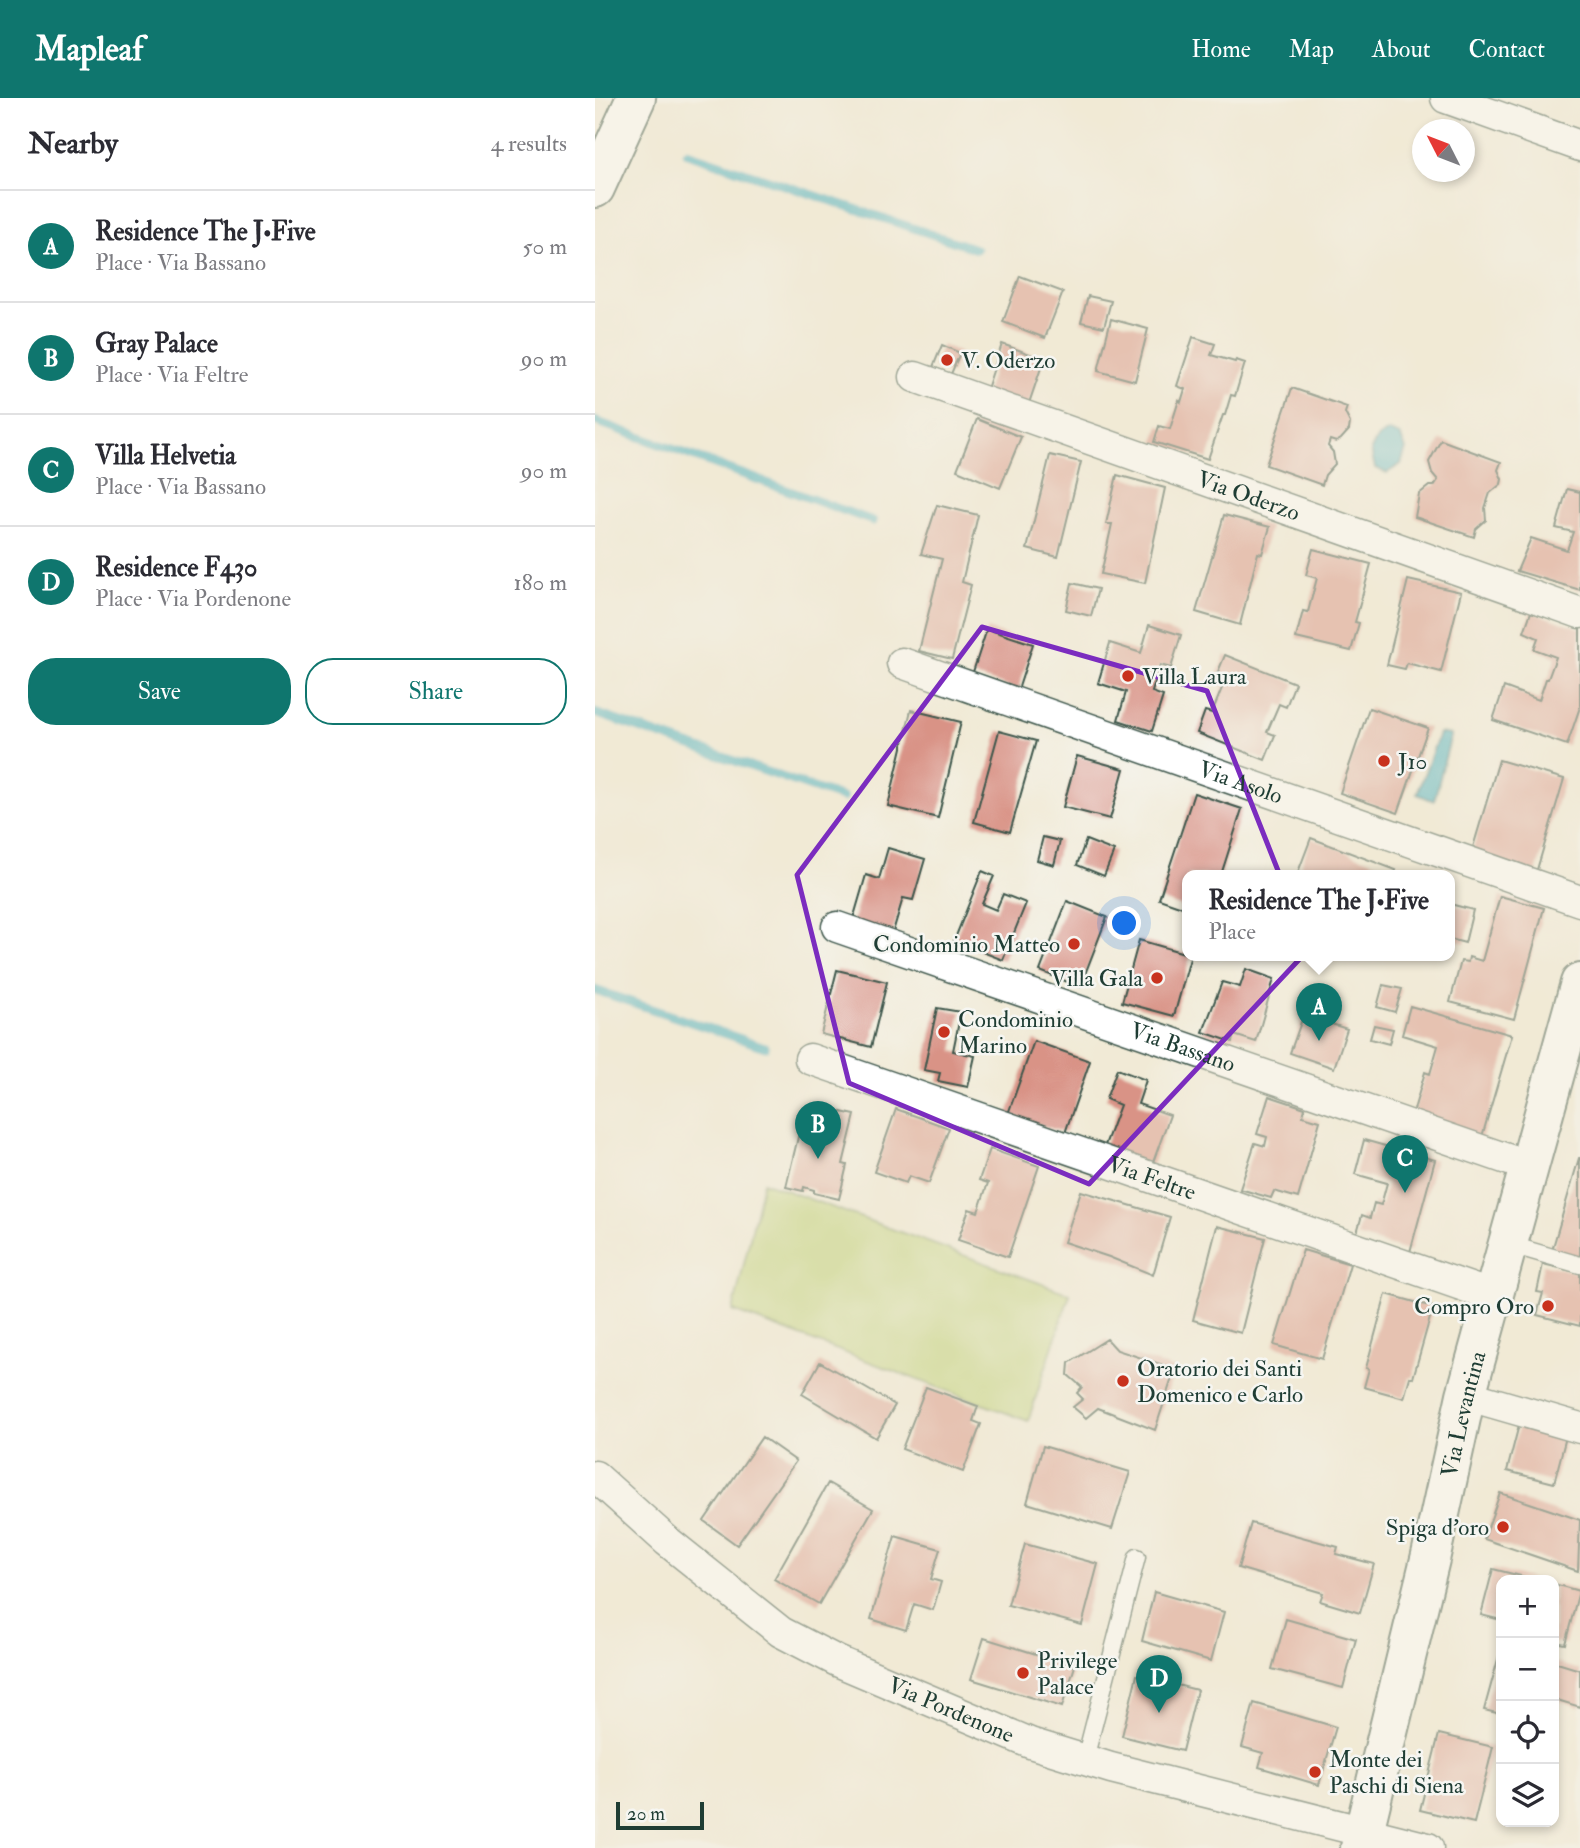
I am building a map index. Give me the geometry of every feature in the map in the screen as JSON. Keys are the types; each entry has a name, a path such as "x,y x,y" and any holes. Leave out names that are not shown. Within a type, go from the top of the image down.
{"street":[{"path":"595,188 636,98"},
{"path":"1446,98 1580,146"},
{"name":"Via Oderzo","path":"915,377 1580,613"},
{"name":"Via Asolo","path":"902,663 1580,901"},
{"name":"Via Bassano","path":"837,927 1530,1167"},
{"name":"Via Levantina","path":"1362,1840 1431,1555 1466,1395 1530,1167 1568,1078 1580,984"},
{"name":"Via Feltre","path":"810,1059 1493,1296"},
{"path":"1466,1395 1580,1428"},
{"name":"Via Pordenone","path":"595,1476 667,1541 781,1632 837,1661 1030,1743 1362,1840 1428,1848"}],"lane":[{"path":"1508,1244 1580,1265"},
{"path":"1085,1759 1137,1557"}],"highlighted area":[{"path":"982,627 1207,691 1309,949 1089,1184 849,1083 797,875"}],"green space":[{"path":"763,1182 1070,1294 1028,1421 733,1311"}],"water":[{"path":"1389,431 1400,435 1406,449 1401,464 1387,473 1375,468 1371,450 1377,438"},
{"path":"1439,733 1451,735 1434,801 1417,794"}],"building":[{"path":"1020,276 1063,292 1045,338 1003,322"},
{"path":"1088,296 1111,301 1104,327 1081,322"},
{"path":"1111,319 1148,329 1135,381 1098,371"},
{"path":"1193,337 1215,344 1211,355 1245,363 1235,396 1231,395 1208,459 1154,442 1159,426 1170,429 1179,400 1181,402 1185,389 1177,386"},
{"path":"1002,344 1044,359 1027,409 985,395"},
{"name":"V. Oderzo","path":"942,345 960,353 951,374 933,367"},
{"path":"1292,388 1347,407 1345,413 1350,423 1349,430 1336,442 1330,440 1328,446 1333,452 1335,464 1325,475 1322,485 1266,465"},
{"path":"977,419 1021,437 1000,488 957,470"},
{"path":"1441,440 1501,462 1498,470 1501,484 1490,493 1485,508 1486,520 1476,529 1474,537 1415,517 1419,494 1429,486 1434,486 1438,480 1432,473 1429,462"},
{"path":"1050,455 1081,462 1058,557 1027,549"},
{"path":"1117,475 1165,488 1145,583 1101,574 1112,524 1106,524"},
{"path":"1567,489 1580,492 1580,590 1517,571 1531,538 1567,550 1573,532 1556,528"},
{"path":"937,505 978,515 962,582 971,585 952,659 919,651 942,559 921,554"},
{"path":"1224,515 1270,527 1262,554 1258,553 1240,625 1196,612"},
{"path":"1313,549 1371,564 1355,622 1359,623 1351,651 1296,638 1303,611 1308,612 1317,578 1306,575"},
{"path":"1408,580 1461,592 1441,672 1407,663 1405,669 1387,665"},
{"path":"1072,583 1098,589 1091,616 1066,610"},
{"path":"1531,612 1580,628 1580,707 1567,745 1493,720 1504,687 1539,700 1556,657 1534,649 1538,638 1524,632"},
{"name":"Villa Laura","path":"1149,625 1181,635 1171,668 1160,665 1152,692 1163,696 1152,731 1118,720 1126,692 1098,683 1110,643 1141,653"},
{"path":"987,629 1033,644 1018,690 972,675"},
{"path":"1225,655 1295,683 1286,707 1279,704 1267,732 1275,735 1265,760 1197,733 1205,711 1212,713 1224,683 1215,679"},
{"name":"J10","path":"1369,708 1428,728 1398,813 1340,793"},
{"path":"911,710 961,722 938,818 888,806"},
{"path":"999,731 1036,741 1010,832 974,822"},
{"path":"1077,756 1124,769 1110,819 1063,807"},
{"path":"1499,760 1564,779 1536,873 1471,854"},
{"path":"1194,793 1242,809 1223,870 1182,870 1182,907 1159,899"},
{"path":"1043,837 1060,841 1054,865 1037,860"},
{"path":"1311,838 1396,870 1299,870"},
{"path":"1086,840 1114,851 1104,876 1077,865"},
{"path":"888,848 925,859 913,900 903,898 892,935 852,923 866,875 879,879"},
{"path":"982,871 994,876 982,904 996,910 1003,894 1026,903 1003,960 954,941"},
{"path":"1500,896 1544,908 1514,1019 1450,1002 1461,961 1468,962 1469,957 1482,961"},
{"name":"Condominio Matteo","path":"1067,901 1107,917 1080,987 1040,971"},
{"path":"1455,905 1473,910 1465,943 1455,940"},
{"name":"Villa Gala","path":"1139,940 1182,952 1182,961 1189,961 1174,1016 1122,1002"},
{"path":"1246,969 1274,979 1256,1042 1234,1035 1232,1042 1203,1032 1222,982 1240,987"},
{"path":"837,970 887,982 871,1047 821,1034"},
{"path":"1383,985 1402,989 1395,1012 1377,1007"},
{"path":"1310,997 1325,1002 1319,1020 1347,1029 1334,1068 1290,1053"},
{"path":"1410,1006 1512,1035 1481,1140 1411,1120 1425,1072 1430,1074 1438,1046 1402,1035"},
{"name":"Condominio Marino","path":"937,1008 961,1012 953,1051 975,1056 968,1087 938,1081 940,1073 924,1070"},
{"path":"1374,1025 1393,1029 1389,1044 1370,1039"},
{"path":"1034,1041 1090,1061 1065,1133 1008,1114"},
{"path":"1117,1069 1146,1080 1138,1104 1170,1115 1152,1165 1104,1148 1120,1105 1106,1099"},
{"path":"1269,1096 1305,1108 1303,1116 1320,1121 1298,1198 1274,1191 1271,1198 1240,1189 1255,1143 1265,1146 1267,1137 1257,1134"},
{"path":"896,1109 949,1128 929,1183 909,1176 906,1183 874,1172"},
{"path":"832,1110 855,1115 843,1164 847,1165 839,1199 814,1193 814,1190 804,1187 803,1191 786,1187 804,1112 822,1116 821,1119 830,1121"},
{"path":"1364,1140 1435,1160 1410,1252 1356,1236 1362,1215 1370,1218 1374,1203 1381,1205 1387,1183 1355,1174"},
{"path":"990,1149 1039,1166 1008,1257 958,1240 969,1209 978,1212 988,1183 979,1180"},
{"path":"1580,1158 1580,1262 1551,1254"},
{"path":"1081,1191 1170,1217 1153,1275 1064,1242"},
{"path":"1217,1226 1265,1238 1241,1333 1193,1320"},
{"path":"1303,1250 1350,1264 1322,1359 1274,1345"},
{"path":"1543,1264 1580,1273 1580,1326 1537,1315 1543,1293 1537,1292"},
{"path":"1386,1294 1433,1307 1413,1378 1410,1377 1404,1398 1364,1387 1369,1369 1366,1368"},
{"name":"Oratorio dei Santi Domenico e Carlo","path":"1107,1339 1117,1350 1175,1369 1155,1430 1098,1408 1086,1418 1073,1407 1083,1399 1077,1393 1082,1387 1068,1375 1069,1363"},
{"path":"820,1362 895,1405 876,1438 802,1394"},
{"path":"926,1387 978,1406 973,1421 981,1424 963,1472 902,1449"},
{"path":"1521,1417 1568,1429 1554,1483 1507,1471"},
{"path":"762,1437 796,1461 737,1545 704,1521"},
{"path":"1043,1446 1130,1472 1112,1529 1027,1503"},
{"path":"828,1483 873,1509 819,1604 774,1579"},
{"path":"1500,1493 1580,1520 1578,1571 1484,1539"},
{"path":"1251,1523 1338,1547 1336,1554 1374,1564 1360,1613 1320,1601 1323,1593 1238,1568"},
{"path":"895,1536 940,1549 931,1579 941,1582 933,1610 914,1604 906,1630 871,1619"},
{"path":"1025,1544 1098,1564 1082,1625 1008,1605"},
{"path":"1493,1569 1517,1575 1496,1575 1496,1619 1481,1615"},
{"path":"1559,1585 1579,1591 1565,1644 1559,1643"},
{"path":"1154,1592 1224,1612 1211,1661 1142,1641"},
{"path":"1286,1619 1356,1639 1343,1688 1272,1669"},
{"name":"Privilege Palace","path":"984,1638 1075,1666 1062,1707 971,1679"},
{"path":"1559,1664 1580,1670 1580,1707 1559,1701"},
{"path":"1496,1666 1496,1713 1484,1710"},
{"path":"1137,1675 1197,1690 1182,1751 1122,1736"},
{"path":"1254,1703 1336,1727 1319,1785 1259,1767 1263,1753 1242,1747"},
{"path":"1439,1734 1493,1747 1474,1823 1420,1810"}],"waterway":[{"path":"687,153 976,249"},
{"path":"595,421 873,521"},
{"path":"595,713 843,798"},
{"path":"595,990 765,1047"}],"place":[{"name":"V. Oderzo","path":"947,360"},
{"name":"Villa Laura","path":"1128,676"},
{"name":"J10","path":"1384,761"},
{"name":"Condominio Matteo","path":"1074,944"},
{"name":"Villa Gala","path":"1157,978"},
{"name":"Condominio Marino","path":"944,1032"},
{"name":"Residence The J•Five","path":"1319,1041"},
{"name":"Gray Palace","path":"818,1159"},
{"name":"Villa Helvetia","path":"1405,1193"},
{"name":"Compro Oro","path":"1548,1306"},
{"name":"Oratorio dei Santi Domenico e Carlo","path":"1123,1381"},
{"name":"Spiga d'oro","path":"1503,1527"},
{"name":"Privilege Palace","path":"1023,1673"},
{"name":"Residence F430","path":"1159,1713"},
{"name":"Monte dei Paschi di Siena","path":"1315,1772"}]}
